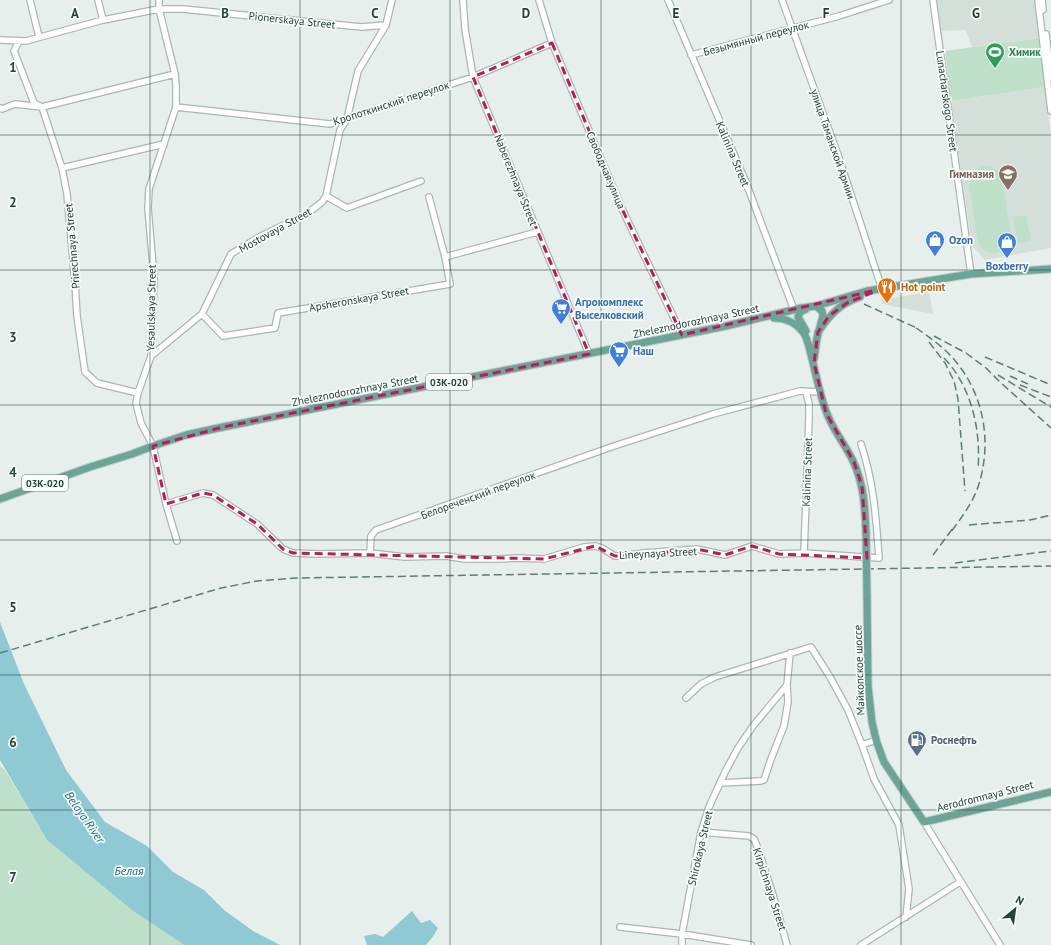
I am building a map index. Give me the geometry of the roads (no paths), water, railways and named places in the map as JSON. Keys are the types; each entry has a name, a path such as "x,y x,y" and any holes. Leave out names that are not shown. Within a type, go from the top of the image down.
{"main road":[{"name":"Zheleznodorozhnaya Street","path":"0,499 153,446 224,427 682,336 813,307 867,291 971,274 1051,269"},
{"path":"818,332 829,316 837,309 857,298 882,289"},
{"path":"809,345 807,334 798,317 800,312 813,307 822,311 823,316 818,332 814,363"},
{"path":"764,318 781,318 792,323 802,331 809,345"},
{"name":"Майкопское шоссе","path":"809,345 826,413 850,455 858,474 864,499 866,533 868,686 872,722 876,740 884,762 924,822"},
{"name":"Aerodromnaya Street","path":"924,822 1051,792"}],"street":[{"path":"30,0 39,37"},
{"path":"98,0 103,20"},
{"path":"159,0 159,9"},
{"path":"392,0 386,25 358,72 347,119 340,130 326,196 347,208 421,181"},
{"name":"Naberezhnaya Street","path":"462,0 473,77 589,354"},
{"name":"Свободная улица","path":"539,0 552,43 623,211 682,336"},
{"name":"Kalinina Street","path":"668,0 745,180 794,310"},
{"name":"улица Таманской Армии","path":"782,0 838,155 882,289"},
{"name":"Безымянный переулок","path":"691,55 839,16 889,0"},
{"name":"Lunacharskogo Street","path":"933,0 971,274"},
{"path":"1038,0 1051,111"},
{"path":"1042,0 1051,78"},
{"name":"Pionerskaya Street","path":"0,40 26,42 39,37 103,20 159,9 183,9 361,27 386,25"},
{"name":"Yesaulskaya Street","path":"159,9 175,74 176,107 149,189 148,208 154,278 150,356 136,403 141,423 153,446 166,504 177,541"},
{"path":"19,41 14,51 34,103 42,107"},
{"name":"Кропоткинский переулок","path":"176,107 330,124 473,77 552,43"},
{"path":"0,108 15,104 42,107 175,74"},
{"name":"Prirechnaya Street","path":"42,107 62,168 67,194 76,283 77,316 85,372 97,384 138,393"},
{"path":"62,168 164,144"},
{"name":"Mostovaya Street","path":"150,356 202,314 232,254 260,236 308,213 322,202 326,196"},
{"name":"Apsheronskaya Street","path":"202,314 223,336 275,328 278,313 450,284 446,257 429,197"},
{"path":"446,257 537,232"},
{"name":"Белореченский переулок","path":"370,553 371,536 376,530 614,446 713,414 800,391 820,392"},
{"name":"Kalinina Street","path":"804,553 809,417 809,404 806,392"},
{"name":"Lineynaya Street","path":"370,553 405,557 446,556 465,559 544,559 584,547 595,546 602,548 615,556 697,549 725,555 752,546 779,554 804,553 879,558 875,504 869,467 861,444"},
{"path":"166,504 203,493 213,495 257,524 283,549 293,553 370,553"},
{"path":"686,698 701,684 715,678 811,647 848,710 874,779 899,825 908,889 906,917"},
{"path":"720,783 764,780 784,726 788,702 787,685 790,653"},
{"name":"Shirokaya Street","path":"682,945 682,934 701,832 709,807 725,772 749,732 787,685"},
{"path":"862,745 876,740"},
{"name":"Майкопское шоссе","path":"924,822 1000,945"},
{"name":"Kirpichnaya Street","path":"701,832 749,836 754,840 773,895 787,945"},
{"path":"861,945 960,882"},
{"path":"620,927 682,934 751,945"}],"water":[{"name":"Белая","path":"0,622 24,684 66,770 105,822 147,846 173,872 204,890 224,910 253,931 280,945 184,945 133,911 47,840 0,760"},
{"path":"412,911 421,923 430,920 438,928 426,945 367,945 364,936 375,934 383,937"}],"railway":[{"path":"864,304 919,329"},
{"path":"916,328 948,353 967,377 980,407 983,422 985,455 978,487 969,505 951,532"},
{"path":"934,336 966,353 986,368 1051,428"},
{"path":"929,342 945,363 954,381 958,399 965,491"},
{"path":"985,357 1051,385"},
{"path":"944,358 962,382 973,410 978,440 978,469"},
{"path":"998,375 1051,407"},
{"path":"1010,376 1028,384"},
{"path":"1020,385 1051,397"},
{"path":"969,525 1030,520 1051,515"},
{"path":"933,555 953,528"},
{"path":"955,563 1051,551"},
{"path":"0,653 221,588 257,581 296,578 1051,566"}],"place":[{"name":"Химик","path":"995,69"},
{"name":"Гимназия","path":"1008,191"},
{"name":"Ozon","path":"935,257"},
{"name":"Boxberry","path":"1007,259"},
{"name":"Hot point","path":"887,304"},
{"name":"Агрокомплекс Выселковский","path":"561,325"},
{"name":"Наш","path":"619,368"},
{"name":"Роснефть","path":"917,757"}],"water label":[{"name":"Belaya River","path":"85,817"}]}
